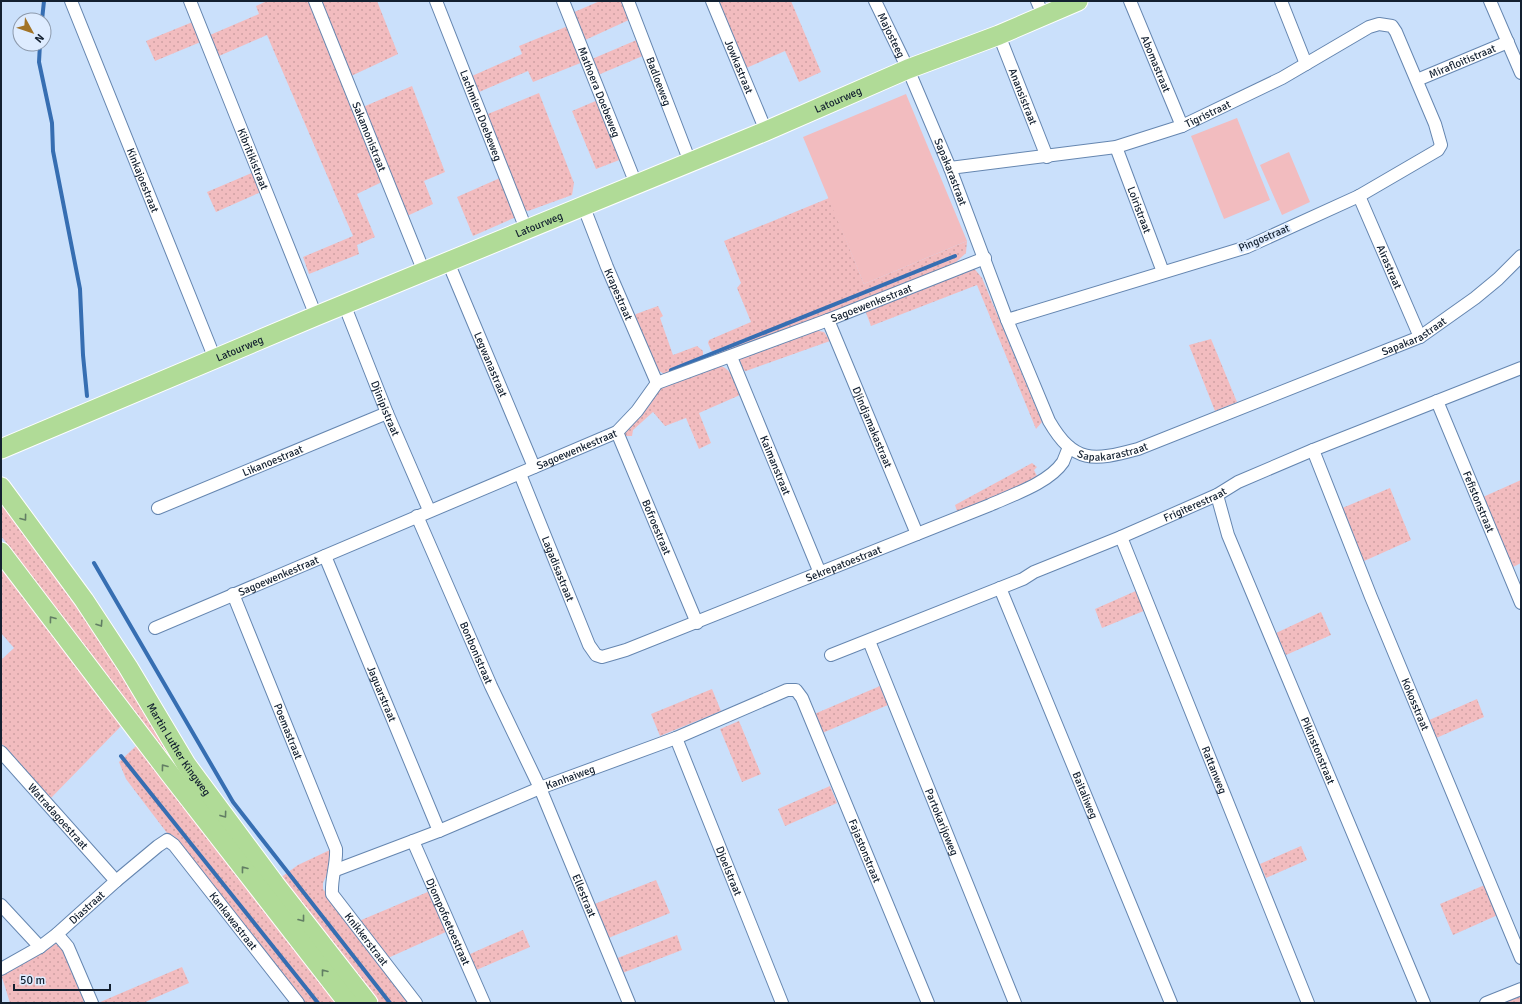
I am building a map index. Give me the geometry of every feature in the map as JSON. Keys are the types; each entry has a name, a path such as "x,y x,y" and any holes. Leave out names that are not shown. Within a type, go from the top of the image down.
{"main road":[{"name":"Latourweg","path":"1,449 344,304 766,131 908,69 999,35 1040,8 1078,1"},
{"name":"Martin Luther Kingweg","path":"1,487 84,600 128,667 186,764 275,884 368,1003"},
{"name":"Martin Luther Kingweg","path":"1,552 165,768 348,1003"}],"street":[{"name":"Kinkajoestraat","path":"71,1 215,359"},
{"name":"Kibritikistraat","path":"190,1 316,316"},
{"name":"Sakamonistraat","path":"315,1 424,272"},
{"name":"Lachmien Doebeweg","path":"436,1 526,229"},
{"name":"Mathoera Doebeweg","path":"563,1 636,184"},
{"name":"Badloeweg","path":"628,1 690,162"},
{"name":"Jowkastraat","path":"712,1 766,131"},
{"name":"Majosteeg","path":"875,1 908,69"},
{"name":"Abomastraat","path":"1130,1 1182,126"},
{"path":"1281,1 1306,64"},
{"path":"1490,1 1521,73"},
{"name":"Tigristraat","path":"950,168 1047,157 1116,147 1182,126 1240,99 1306,64 1369,27 1379,24 1392,26 1417,80"},
{"name":"Anansistraat","path":"999,35 1047,157"},
{"name":"Mirafloitistraat","path":"1417,80 1508,42"},
{"name":"Sapakarastraat","path":"908,69 950,168 1007,320 1049,420 1057,435 1069,447 1087,457 1107,457 1138,449 1420,337 1498,280 1521,256"},
{"name":"Pingostraat","path":"1007,320 1247,247 1358,196 1432,155 1441,145 1435,124 1417,80"},
{"name":"Loiristraat","path":"1116,147 1163,272"},
{"name":"Airastraat","path":"1358,196 1420,337"},
{"name":"Krapestraat","path":"583,205 610,274 658,383"},
{"name":"Sagoewenkestraat","path":"155,628 429,510 520,474 617,432 638,411 658,383 828,320 985,258"},
{"name":"Legwanastraat","path":"448,262 534,467"},
{"name":"Djinipistraat","path":"344,304 387,413 429,510"},
{"name":"Djindjamakastraat","path":"828,320 917,534"},
{"name":"Kaimanstraat","path":"731,357 820,573"},
{"name":"Frigiterestraat","path":"831,655 1023,579 1034,572 1121,537 1217,495 1238,482 1313,450 1521,368"},
{"name":"Fefistonstraat","path":"1437,400 1521,603"},
{"name":"Likanoestraat","path":"158,508 387,413"},
{"name":"Bofroestraat","path":"617,432 697,622"},
{"name":"Sekrepatoestraat","path":"602,657 626,650 990,505 1036,484 1055,470 1063,461 1069,447"},
{"name":"Kokosstraat","path":"1313,450 1371,597 1521,958"},
{"name":"Lagadisastraat","path":"520,474 589,645 596,655 602,657"},
{"name":"Pikinstonstraat","path":"1217,495 1228,535 1424,1003"},
{"name":"Bonbonistraat","path":"417,516 491,686 540,788"},
{"name":"Rattanweg","path":"1121,537 1308,1003"},
{"name":"Jaguarstraat","path":"325,556 439,831"},
{"name":"Baitaliweg","path":"1000,588 1171,1003"},
{"name":"Poemastraat","path":"233,594 336,848 336,870"},
{"name":"Partokarijoweg","path":"869,641 1015,1003"},
{"name":"Kanhaiweg","path":"336,870 439,831 540,788 676,738 787,690 796,690 802,698"},
{"name":"Fajastonstraat","path":"802,698 928,1003"},
{"name":"Djoelstraat","path":"676,738 782,1003"},
{"name":"Watradagoestraat","path":"1,752 116,881"},
{"name":"Ellestraat","path":"540,788 586,904 629,1003"},
{"name":"Diastraat","path":"1,969 40,947 57,934 116,881 167,840"},
{"name":"Kankawastraat","path":"167,840 174,845 298,1003"},
{"name":"Djompofoetoestraat","path":"413,841 484,1003"},
{"name":"Knikkerstraat","path":"336,870 331,884 332,894 416,1003"},
{"path":"1,905 40,947"},
{"path":"57,934 68,947 92,1003"},
{"path":"1486,1003 1521,989"}],"shaded area":[{"path":"267,1 310,1 384,181 357,194 375,237 357,245 359,254 309,274 303,257 353,236 267,35 219,56 210,35 259,14 256,6"},
{"path":"323,1 377,1 398,54 349,77 319,3"},
{"path":"600,1 624,1 631,19 583,41 572,13"},
{"path":"723,1 791,1 821,72 799,82 785,51 744,69 717,3"},
{"path":"195,21 203,41 155,61 146,41"},
{"path":"568,26 583,62 533,82 528,71 479,92 472,76 522,54 519,46"},
{"path":"639,39 645,55 598,75 592,59"},
{"path":"412,86 445,172 424,181 433,204 407,216 363,107"},
{"path":"539,93 574,183 572,195 528,211 525,210 483,116"},
{"path":"906,94 967,241 864,284 803,137"},
{"path":"598,100 622,159 596,169 572,111"},
{"path":"1237,118 1270,200 1224,219 1191,136"},
{"path":"1289,152 1310,202 1282,215 1260,165"},
{"path":"254,172 263,191 216,212 207,192"},
{"path":"500,178 516,217 473,236 457,197"},
{"path":"829,198 864,284 967,241 966,253 955,263 828,316 718,356 711,350 708,343 709,340 751,322 737,288 741,283 724,241"},
{"path":"973,267 982,278 1042,422 1036,429 977,285 871,326 865,310"},
{"path":"658,306 663,316 660,318 673,355 697,346 703,351 703,360 666,375 654,368 633,317 636,314"},
{"path":"814,330 824,332 830,341 746,371 741,370 740,359 744,356"},
{"path":"1211,339 1237,402 1215,411 1189,345"},
{"path":"721,366 731,374 740,395 699,413 711,443 699,449 686,418 665,426 653,412 633,430 632,436 624,436 656,392 666,385"},
{"path":"1032,463 1037,467 1034,470 1037,476 1033,479 999,497 957,511 955,505"},
{"path":"1521,480 1521,563 1513,567 1483,497"},
{"path":"1390,488 1411,540 1362,562 1340,509"},
{"path":"1,501 74,597 354,1003 36,589 12,550 1,536"},
{"path":"1,569 43,617 125,722 50,799 1,743 1,660 14,648 1,633"},
{"path":"1138,590 1146,610 1102,628 1095,609"},
{"path":"1321,612 1331,635 1286,655 1276,633"},
{"path":"880,686 888,705 820,734 812,715"},
{"path":"712,689 721,711 660,736 651,714"},
{"path":"1477,699 1484,717 1434,739 1427,721"},
{"path":"739,721 761,774 742,782 720,729"},
{"path":"136,746 142,748 218,848 234,872 340,1003 304,1003 174,836 167,833 126,779 119,762"},
{"path":"830,786 837,803 785,826 778,809"},
{"path":"1301,846 1307,860 1266,878 1260,864"},
{"path":"332,849 331,865 323,883 323,889 410,1003 376,1003 280,878 298,865"},
{"path":"656,880 670,913 606,939 592,905"},
{"path":"1487,884 1500,914 1453,935 1440,904"},
{"path":"430,891 448,931 388,958 359,921"},
{"path":"523,930 530,947 474,971 468,955"},
{"path":"677,935 682,950 620,974 615,959"},
{"path":"55,943 65,952 85,1001 80,1003 10,1003 1,974"},
{"path":"182,967 189,983 143,1003 98,1003"},
{"path":"1521,994 1521,1003 1500,1003"}],"waterway":[{"path":"43,12 44,1"},
{"path":"40,52 39,62 52,123 53,151 80,289 83,355 87,396"},
{"path":"671,370 955,256"},
{"path":"94,563 233,802 390,1003"},
{"path":"121,756 318,1003"}]}
